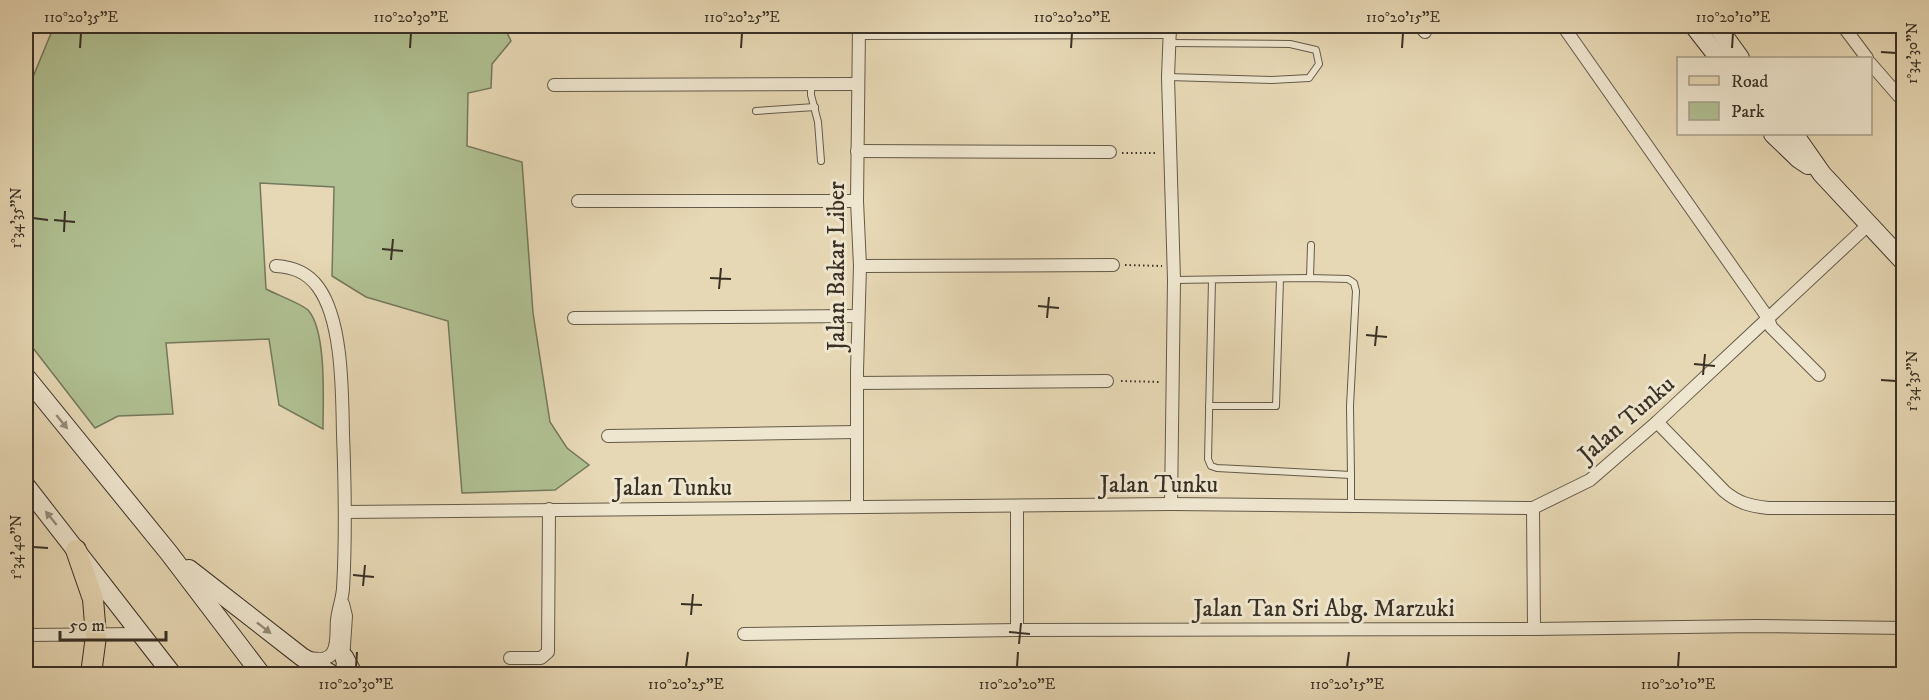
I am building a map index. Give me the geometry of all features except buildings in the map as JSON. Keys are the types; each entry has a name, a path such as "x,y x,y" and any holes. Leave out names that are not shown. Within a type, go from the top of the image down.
{"main road":[{"path":"76,550 93,599 96,636 91,675"}],"street":[{"path":"1563,26 1768,318 1771,327 1819,375"},
{"path":"1694,26 1718,57"},
{"path":"1717,26 1739,57"},
{"path":"1843,26 1866,57"},
{"path":"859,29 1170,34 1168,77 1174,266 1171,504"},
{"name":"Jalan Bakar Liber","path":"857,506 860,266 857,201 859,29"},
{"path":"1872,65 1904,102"},
{"path":"554,86 857,84"},
{"path":"1774,135 1799,159 1822,174"},
{"path":"1795,135 1822,174 1904,262"},
{"path":"857,151 1110,152"},
{"path":"578,201 857,201"},
{"name":"Jalan Tunku","path":"345,512 1171,504 1533,508 1590,480 1657,422 1868,225"},
{"path":"860,266 1113,265"},
{"path":"276,266 293,267 308,275 319,287 332,319 341,375 345,512 342,597 332,654 318,659 302,657"},
{"path":"574,318 858,316"},
{"path":"26,377 169,553 261,675"},
{"path":"857,383 1107,381"},
{"path":"1657,422 1724,491 1734,500 1748,506 1904,508"},
{"path":"608,435 857,432"},
{"path":"26,486 172,675"},
{"path":"1017,506 1017,630"},
{"path":"1533,508 1534,629"},
{"path":"510,658 541,658 548,652 549,509"},
{"path":"169,553 302,657 331,675"},
{"path":"342,597 346,616 343,666 353,675"},
{"name":"Jalan Tan Sri Abg. Marzuki","path":"744,634 1017,630 1757,626 1904,628"},
{"path":"26,635 141,634"}],"lane":[{"path":"1168,77 1272,80 1310,78 1319,64 1316,50 1290,44 1170,34"},
{"path":"811,84 821,161"},
{"path":"756,111 815,107"},
{"path":"1311,245 1311,278"},
{"path":"1174,280 1311,278 1348,279 1354,283 1356,291 1350,406 1351,506"},
{"path":"1209,406 1276,406 1280,279"},
{"path":"1212,280 1208,459 1211,466 1351,475"}],"path":[{"path":"1110,152 1170,153"},
{"path":"1113,265 1174,266"},
{"path":"1107,381 1172,382"}],"green space":[{"path":"54,26 504,26 511,41 492,64 491,88 468,93 467,146 522,162 533,313 550,422 567,448 589,465 555,490 462,493 448,321 366,297 332,276 334,187 260,183 266,289 305,308 314,320 323,367 323,429 279,405 269,339 166,343 173,414 118,416 95,428 26,339 26,94"}]}
